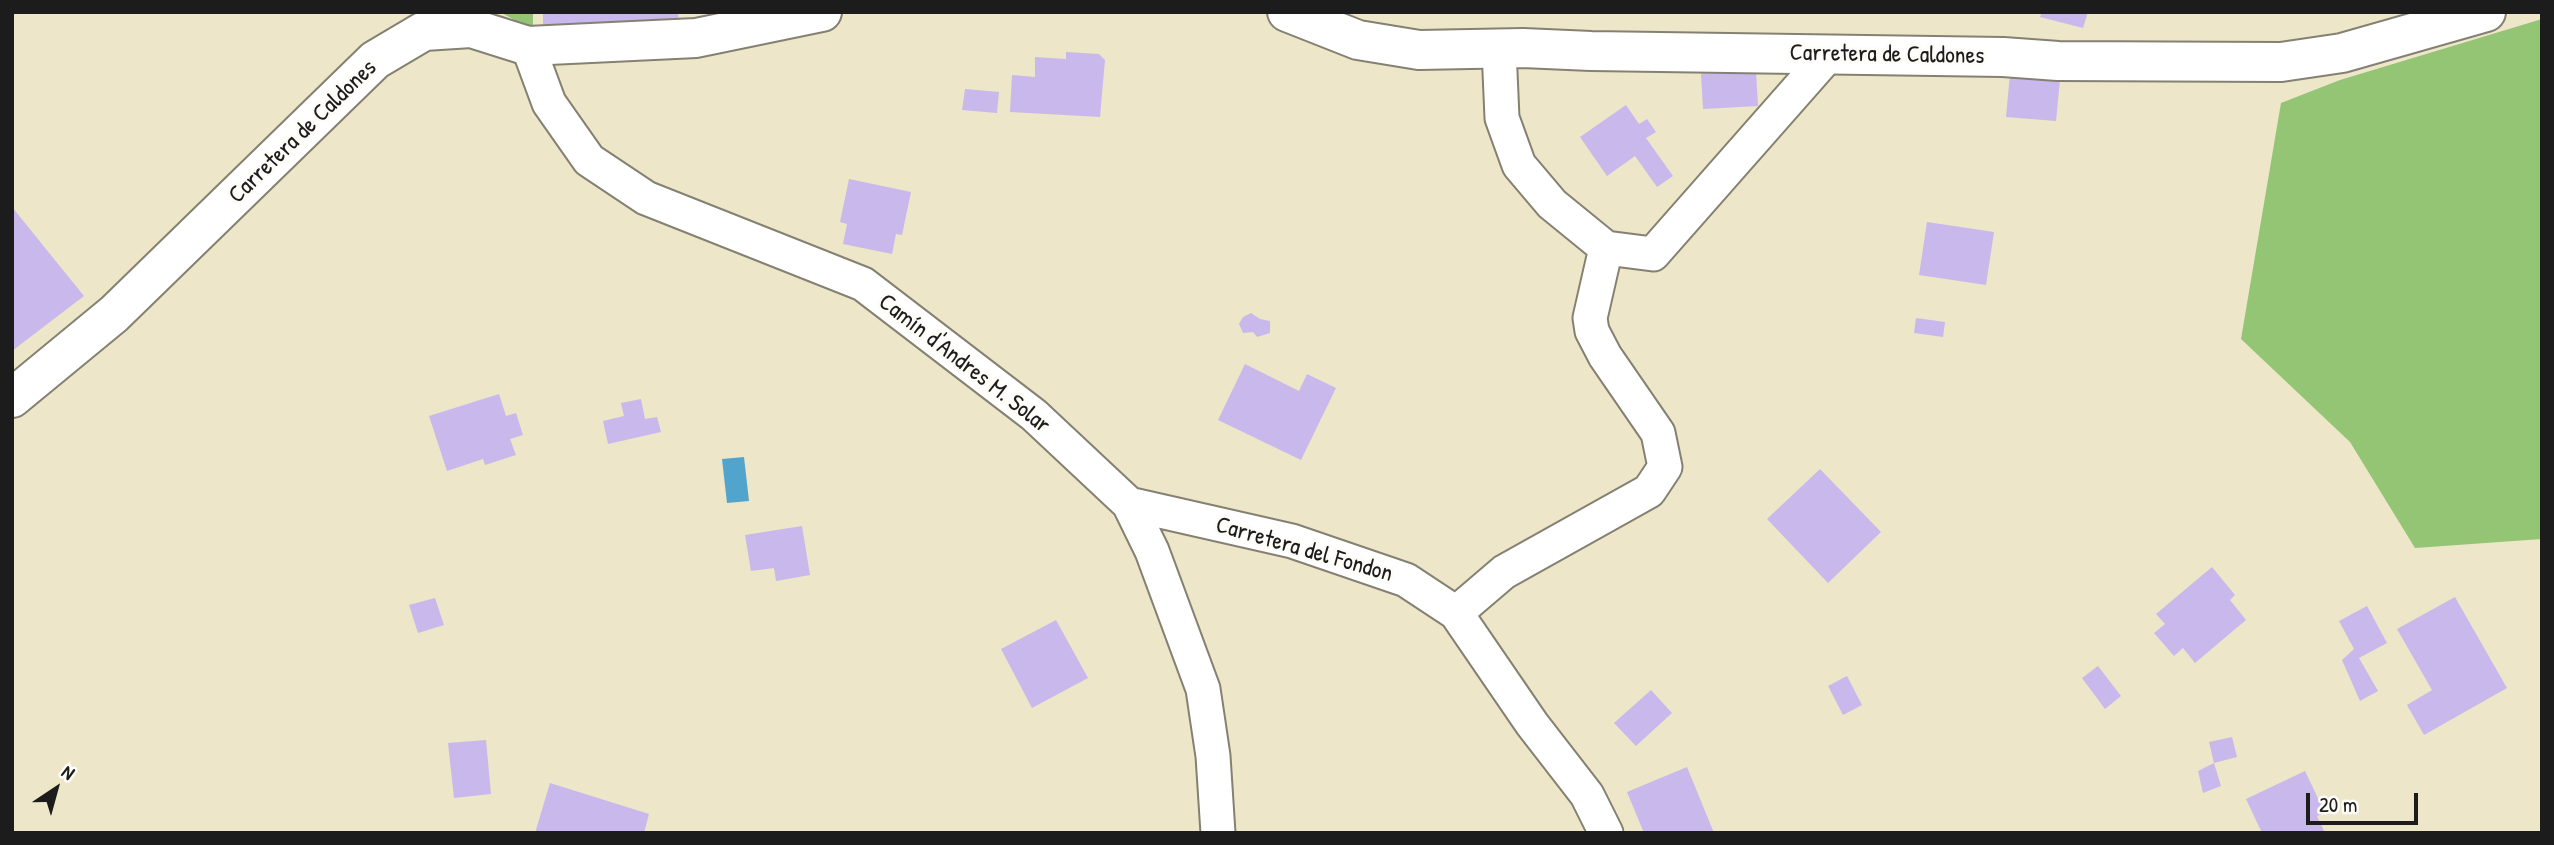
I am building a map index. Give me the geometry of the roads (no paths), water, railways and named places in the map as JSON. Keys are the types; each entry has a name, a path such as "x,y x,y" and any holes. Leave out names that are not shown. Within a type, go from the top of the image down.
{"street":[{"name":"Carretera de Caldones","path":"12,398 114,314 375,60 424,31 465,20 528,46 696,38 822,12"},
{"name":"Carretera de Caldones","path":"1287,12 1358,40 1419,50 1830,53 2058,61 2281,62 2342,53 2486,12"},
{"name":"Camín d'Andres M. Solar","path":"528,46 548,103 589,160 646,198 863,284 1034,415 1129,504 1152,551 1203,689 1213,756 1218,833"},
{"path":"1499,49 1502,118 1519,165 1552,204 1606,248 1653,254 1830,53"},
{"path":"1456,613 1504,572 1649,491 1665,467 1658,433 1605,356 1592,331 1591,318 1606,248"},
{"name":"Carretera del Fondon","path":"1129,504 1292,541 1406,580 1456,613 1532,724 1587,795 1606,833"}],"water":[{"path":"744,457 749,501 727,503 722,459"}]}
